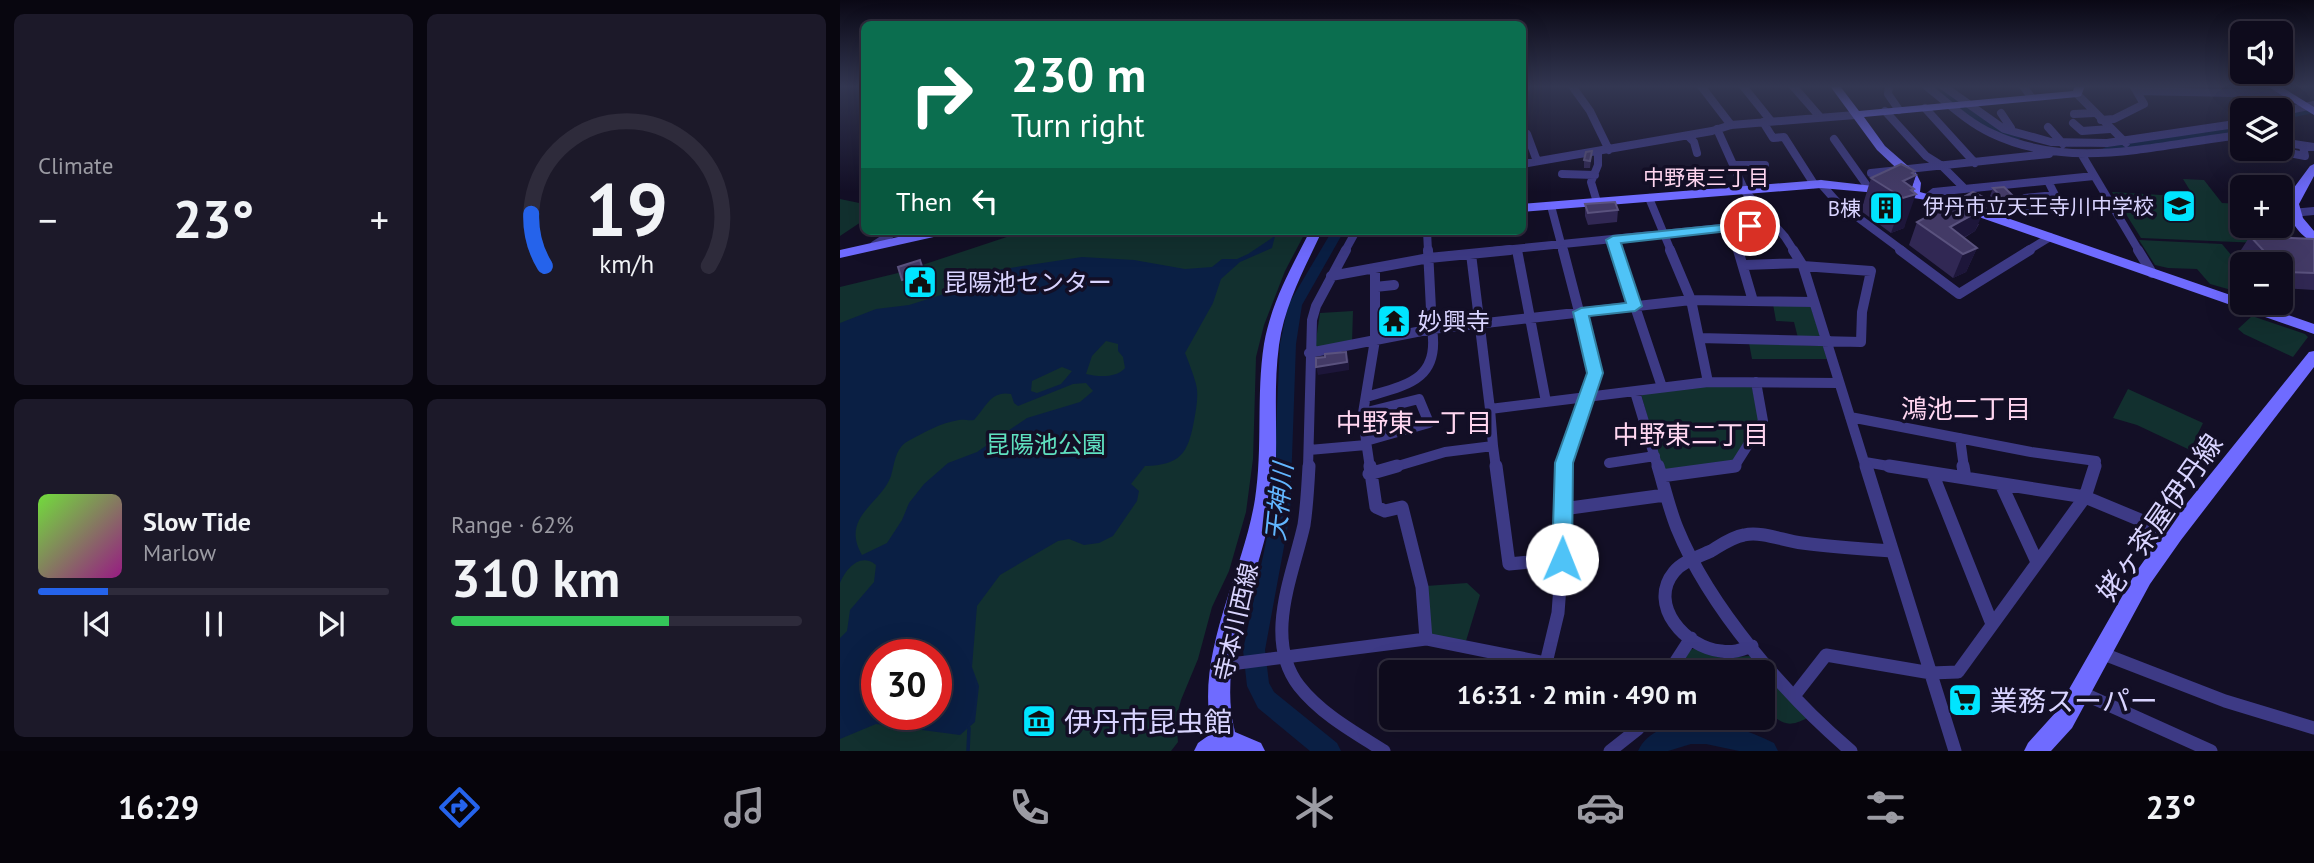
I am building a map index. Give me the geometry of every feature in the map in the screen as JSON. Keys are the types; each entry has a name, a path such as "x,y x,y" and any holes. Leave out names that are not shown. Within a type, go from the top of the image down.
{"main road":[{"path":"1860,121 1915,183 1921,195"},
{"path":"2293,203 2314,168"},
{"path":"1526,208 1817,184 1868,187 1921,195 2314,329"},
{"path":"2293,215 2313,236"},
{"path":"840,254 919,235"},
{"name":"寺本川西線","path":"1253,751 1219,747 1219,701 1231,664 1262,506 1274,332 1284,298 1314,235"},
{"name":"姥ヶ茶屋伊丹線","path":"2036,751 2064,720 2143,578 2174,534 2314,356"}],"street":[{"path":"1595,121 1609,150"},
{"path":"1728,121 1731,125"},
{"path":"1526,163 1688,136 1731,125 1777,121"},
{"path":"1894,121 1926,156 1942,166 1965,189"},
{"path":"1937,121 1975,163"},
{"path":"1976,121 1989,132 2020,144 2081,155 2138,151 2230,137"},
{"path":"1990,121 2027,137 2063,144 2126,142 2230,126"},
{"path":"2004,128 2011,128 2006,121"},
{"path":"2102,121 2138,151"},
{"path":"1767,122 1773,138 1784,137 1817,184 1837,202 1959,294 2050,237"},
{"path":"2073,123 2082,131 2110,130"},
{"path":"2048,127 2063,144"},
{"path":"1717,129 1745,194 1785,237 1802,264 1955,751"},
{"path":"1527,134 1537,161"},
{"path":"1688,136 1694,142 1697,153"},
{"path":"1836,143 1854,162 1868,187"},
{"path":"2293,144 2314,147"},
{"path":"2303,146 2310,157"},
{"path":"1597,202 1591,183 1595,175 1598,152"},
{"path":"1871,173 2055,152"},
{"path":"2081,155 2152,273"},
{"path":"1734,165 1765,165"},
{"path":"1562,174 1595,175"},
{"path":"1921,195 2094,176"},
{"path":"2048,181 2055,195"},
{"path":"2293,191 2298,192"},
{"path":"1648,198 1691,300 1707,382"},
{"path":"1547,660 1559,613 1564,463 1595,373 1551,206"},
{"path":"2293,213 2314,211"},
{"path":"1331,276 1429,258 1772,223"},
{"path":"1728,228 1745,265 1753,301"},
{"path":"874,245 889,235"},
{"path":"1354,235 1316,306 1309,354 1307,504 1285,598 1283,658 1299,687 1384,751"},
{"path":"1366,397 1403,385 1427,370 1434,354 1427,235"},
{"path":"1613,240 1662,387"},
{"path":"1517,249 1546,402"},
{"path":"1471,254 1509,564 1562,559"},
{"path":"1699,338 1861,342 1863,312 1871,271 1802,264 1745,265"},
{"path":"1375,268 1375,340 1363,413 1369,474 1376,507 1385,511 1402,507 1422,587 1426,639"},
{"path":"1375,287 1394,285"},
{"path":"1309,354 1432,328 1691,300 1813,302"},
{"path":"1490,409 1707,382 1838,383"},
{"path":"1661,476 1734,467 1763,421 1756,382"},
{"path":"1635,392 1665,495 1692,559 1718,606 1794,696 1824,728 1851,751"},
{"path":"1309,450 1366,443 1429,423 1419,398 1363,413"},
{"path":"1794,696 1826,655 1931,673 1958,672 2085,497 2096,461 2031,452 1850,417"},
{"path":"1960,438 1965,478"},
{"path":"1369,474 1445,452 1493,446"},
{"path":"1609,463 1655,456"},
{"path":"1865,462 2085,497 2174,534"},
{"path":"1932,473 1992,624"},
{"path":"2001,484 2038,562"},
{"path":"1563,509 1665,495"},
{"path":"1752,646 1740,651 1719,651 1701,646 1671,619 1664,603 1668,579 1681,565 1746,533 1799,543 1892,551"},
{"path":"1677,660 1691,638"},
{"path":"1231,664 1426,639 1531,660"},
{"path":"2101,653 2225,701 2314,728"},
{"path":"2080,692 2211,751"},
{"path":"1610,751 1638,730"}],"green space":[{"path":"2183,179 2204,180 2222,203 2230,203 2230,238 2278,238 2283,244 2141,238 2112,192 2194,197"},
{"path":"840,199 861,203 861,222 840,236"},
{"name":"昆陽池公園","path":"1013,235 1304,235 1285,271 1264,325 1256,357 1253,459 1246,512 1229,571 1212,607 1198,659 1181,700 1176,719 1178,742 1171,751 840,751 840,287 898,273"},
{"path":"2139,240 2222,244 2230,254 2230,290 2210,284 2197,269 2155,265"},
{"path":"1773,304 1811,307 1820,336 1798,338 1794,322 1776,321"},
{"path":"1353,311 1352,343 1315,347 1320,313"},
{"path":"2252,316 2308,337 2293,357 2238,329"},
{"path":"1749,343 1823,346 1827,359 1752,359"},
{"path":"1706,384 1752,387 1759,421 1732,463 1663,471 1641,394"},
{"path":"2128,389 2203,423 2190,450 2137,425 2113,418"},
{"path":"1467,583 1480,595 1466,641 1432,638 1426,586"},
{"path":"1697,648 1722,658 1750,656 1754,660 1683,660 1688,650"},
{"path":"1775,683 1807,718 1788,724 1775,717"}],"water":[{"path":"1275,236 1272,248 1240,262 1221,279 1213,303 1185,353 1197,393 1192,432 1180,456 1167,463 1145,466 1131,484 1139,491 1137,501 1113,536 1099,543 1084,545 1069,539 1058,541 1000,575 977,606 972,667 979,686 975,722 960,735 922,730 952,730 952,639 861,639 862,730 840,739 840,638 847,631 850,610 874,582 876,565 870,561 859,561 846,572 840,583 840,323 876,309 909,305 941,295 971,278 1003,269 1082,257 1134,260 1185,269 1212,267 1222,259 1237,259","holes":["1106,341 1118,344 1125,368 1112,375 1086,374 1092,356","1062,367 1072,371 1061,384 1037,393 1031,391 1032,381","1086,383 1093,391 1080,402 1027,418 977,452 948,463 924,484 909,503 887,543 862,555 856,531 859,521 886,486 898,451 905,443 945,423 974,420 994,397 1004,393 1011,394 1018,406 1073,384"]}],"building":[{"path":"1592,151 1590,161 1584,160 1586,152"},
{"path":"1901,164 1915,171 1912,173 1916,175 1903,181 1914,189 1911,190 1916,194 1903,198 1871,178"},
{"path":"2004,187 2014,197 2002,198 1993,188"},
{"path":"1973,192 1989,200 1980,205 1985,208 1950,227 1977,248 1963,254 1917,222"},
{"path":"1615,202 1618,210 1588,213 1585,204"},
{"path":"2252,238 2314,239 2314,273 2293,272 2293,252 2265,252"},
{"path":"920,260 924,273 902,280 898,267"},
{"path":"1346,352 1347,362 1316,367 1316,358 1325,357 1325,354"}],"waterway":[{"path":"1980,121 2015,138"},
{"path":"2106,150 2230,130"},
{"name":"天神川","path":"1329,751 1266,700 1258,686 1254,650 1281,514 1288,344 1295,305 1336,235"},
{"path":"968,751 969,728"},
{"path":"1650,751 1662,741 1691,732 1722,735 1766,751"}],"place":[{"name":"伊丹市立天王寺川中学校","path":"2179,206"},
{"name":"B棟","path":"1886,208"},
{"name":"昆陽池センター","path":"920,282"},
{"name":"妙興寺","path":"1394,321"},
{"name":"業務スーパー","path":"1965,700"},
{"name":"伊丹市昆虫館","path":"1039,721"}],"district":[{"name":"中野東三丁目","path":"1706,177"},
{"name":"鴻池二丁目","path":"1966,408"},
{"name":"中野東一丁目","path":"1414,422"},
{"name":"中野東二丁目","path":"1691,434"}],"route":[{"path":"1562,559 1564,463 1595,373 1581,312 1635,306 1613,240 1750,226"}]}
